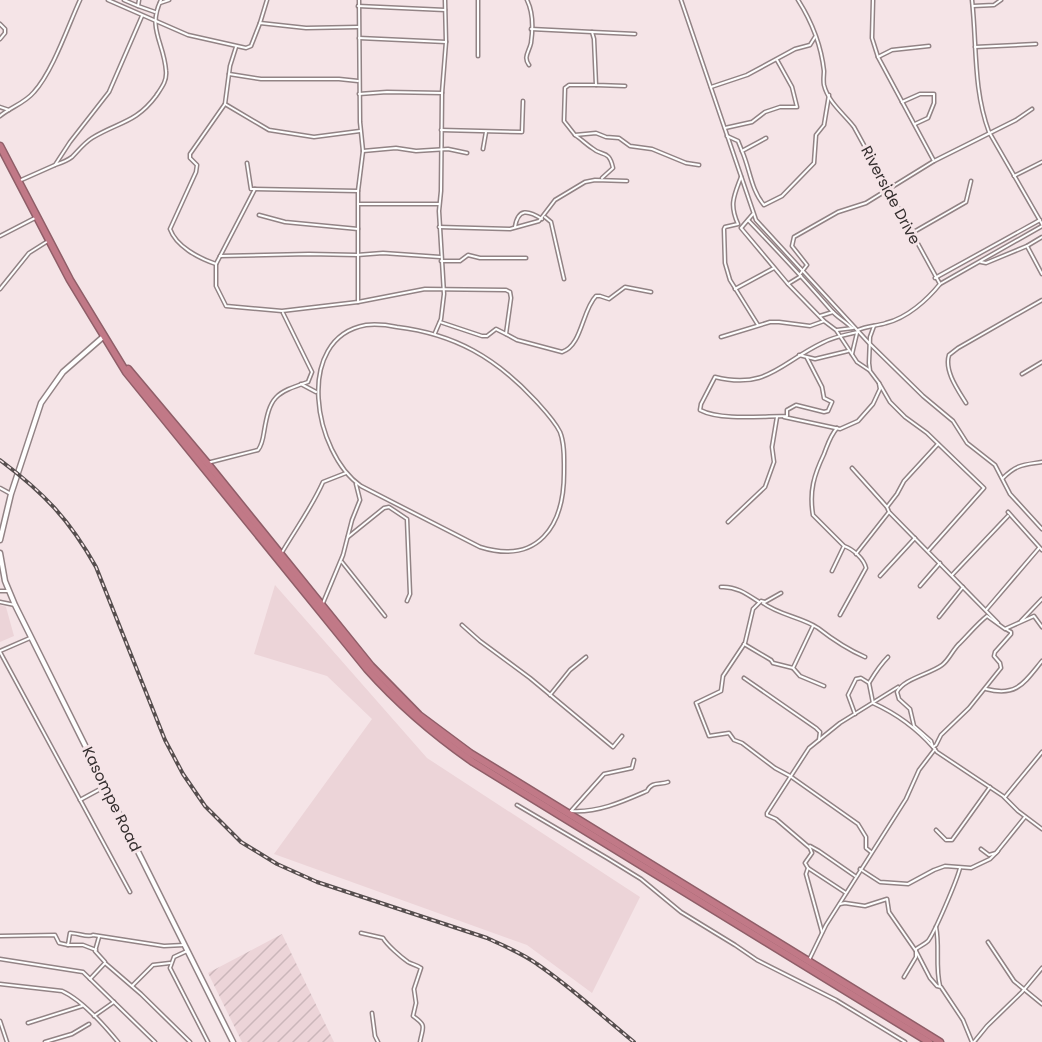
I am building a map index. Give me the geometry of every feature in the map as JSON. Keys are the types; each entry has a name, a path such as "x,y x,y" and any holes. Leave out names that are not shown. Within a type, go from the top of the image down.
{"highway":[{"path":"0,146 70,280 126,373 367,669 422,725 473,762 930,1042"},
{"path":"116,356 207,463 379,674 419,715 470,753 940,1042"}],"street":[{"path":"0,116 22,103 44,79 80,0"},
{"path":"108,0 188,35 249,48 267,0"},
{"path":"124,0 155,12"},
{"path":"138,6 139,0"},
{"path":"18,181 69,160 90,139 135,117 152,101 166,78 166,69 154,22 155,12 161,2 169,0"},
{"path":"358,302 358,191 363,151 359,94 359,0"},
{"path":"435,333 440,322 443,302 439,204 446,42 445,0"},
{"path":"478,0 478,56"},
{"path":"527,0 532,14 530,45 526,57 529,66"},
{"path":"681,0 753,214 758,222 858,331 923,396 953,421 965,441 995,465 1016,501 1042,529"},
{"path":"799,2 806,0"},
{"path":"874,0 872,38 878,57 934,161"},
{"path":"807,358 822,387 824,398 832,402 828,411 796,405 787,410 787,416 778,416 715,414 704,412 700,408 715,377 733,380 762,378 825,341 890,322 918,306 939,284 1042,225 989,132 981,105 972,0"},
{"path":"973,6 994,5 1001,0"},
{"name":"Riverside Drive","path":"799,2 814,28 824,70 824,85 836,106 854,127 939,284"},
{"path":"358,6 445,10"},
{"path":"55,165 109,92 142,16"},
{"path":"260,22 306,28 358,27"},
{"path":"0,24 5,29 0,39"},
{"path":"531,29 634,34"},
{"path":"592,32 595,47 596,85"},
{"path":"711,87 747,75 795,50 810,45 816,36"},
{"path":"359,38 446,42"},
{"path":"975,47 1036,44"},
{"path":"216,264 190,252 171,233 170,229 196,172 197,165 190,158 190,154 225,104 236,46"},
{"path":"878,57 892,50 929,46"},
{"path":"725,128 752,122 765,112 780,107 797,107 792,87 777,60"},
{"path":"229,74 261,79 359,81"},
{"path":"600,180 613,169 610,158 603,152 594,150 575,135 564,121 565,88 569,85 625,86"},
{"path":"359,94 442,93"},
{"path":"902,102 920,94 934,94 934,103 928,118 915,124"},
{"path":"728,136 738,141 749,167 752,183 764,205 782,196 814,163 816,135 824,125 829,95"},
{"path":"441,130 522,132 523,101"},
{"path":"225,104 269,130 314,137 360,131"},
{"path":"0,107 9,110"},
{"path":"788,284 800,275 807,265 792,246 794,237 838,212 866,203 934,161 1016,120 1032,109"},
{"path":"483,149 486,132"},
{"path":"575,135 596,133 619,138 630,146 652,149 686,163 699,165"},
{"path":"742,151 766,138"},
{"path":"363,151 386,148 441,149 467,153"},
{"path":"1014,176 1042,162"},
{"path":"247,163 250,187 255,189 358,191"},
{"path":"741,177 733,199 734,215 738,224 725,227 723,232 726,267 735,289 758,325"},
{"path":"439,227 506,230 542,219 552,204 563,194 585,182 627,181"},
{"path":"912,233 966,202 971,181"},
{"path":"255,189 216,264 216,286 224,305 282,311 358,302 417,290 442,288 509,291 511,298 506,334"},
{"path":"359,204 439,204"},
{"path":"515,227 516,217 520,214 530,212 542,219"},
{"path":"545,214 544,217 551,222 564,279"},
{"path":"753,214 741,228 788,284 824,321 836,330 860,365 870,371 879,382 890,402 913,424 927,433 984,488 928,551"},
{"path":"259,215 285,222 358,229"},
{"path":"0,236 38,217"},
{"path":"748,220 833,312 858,331"},
{"path":"935,278 1040,220"},
{"path":"981,262 986,263 1027,246 1042,237"},
{"path":"0,289 10,280 29,254 49,240"},
{"path":"1027,246 1042,274"},
{"path":"220,256 385,253 460,261 468,255 480,258 526,258"},
{"path":"735,289 774,267"},
{"path":"440,322 482,336 487,336 496,329 528,344 564,352 580,330 588,305 596,296 609,299 625,287 651,292"},
{"path":"966,403 949,370 947,358 949,355 1042,300"},
{"path":"207,463 258,450 262,445 267,413 273,399 282,391 308,382 312,372 282,311"},
{"path":"820,316 833,312"},
{"path":"721,337 779,321 810,326 824,321"},
{"path":"376,324 435,333 497,364 532,397 559,430 564,452 562,505 547,534 538,542 517,550 494,550 475,545 355,482 335,456 319,412 317,393 328,351 337,338 361,325 376,324"},
{"path":"870,371 869,342 874,326"},
{"path":"836,330 852,328"},
{"path":"851,352 858,331"},
{"path":"0,540 11,494 41,403 63,372 103,337"},
{"path":"799,356 819,358 851,352"},
{"path":"1022,374 1042,362"},
{"path":"778,416 842,429 853,424 866,412 880,392 879,382"},
{"path":"301,384 317,393"},
{"path":"728,522 765,487 775,457 772,447 778,416"},
{"path":"837,428 815,472 812,485 813,511 816,519 844,546 865,562 866,568 840,615"},
{"path":"887,507 904,481 938,444"},
{"path":"1003,478 1013,468 1021,467 1029,462 1042,462"},
{"path":"852,468 889,512 1005,629"},
{"path":"281,555 305,513 318,496 323,482 346,473"},
{"path":"321,605 341,560 360,500 355,482"},
{"path":"0,488 11,494"},
{"path":"348,537 384,508 388,507 407,519 410,594 407,601"},
{"path":"856,554 889,512"},
{"path":"952,576 1008,514 1030,535 1041,549 986,610"},
{"path":"880,576 915,538"},
{"path":"832,571 844,546"},
{"name":"Kasompe Road","path":"0,553 2,569 15,605 233,1042"},
{"path":"341,560 385,616"},
{"path":"920,586 940,563"},
{"path":"721,587 740,590 770,609 790,614 865,657"},
{"path":"939,617 963,587"},
{"path":"0,591 9,591"},
{"path":"781,593 765,602 760,602 753,609 744,644 723,676 721,691 696,703 700,715 709,736 729,733 734,740 742,743 858,824 866,837 865,846 871,852"},
{"path":"1020,623 1042,599"},
{"path":"0,602 15,605"},
{"path":"808,962 836,908 846,893 871,852 890,826 917,774 941,735 960,718 1001,668 994,656 995,652 1011,632 987,616 967,638 959,643 943,665 900,686 855,714 809,748 767,815 776,819 812,851 805,863 808,868 846,893"},
{"path":"1005,629 1034,616 1042,627"},
{"path":"462,625 613,747 622,736"},
{"path":"793,668 813,626"},
{"path":"31,638 0,652 130,892"},
{"path":"744,644 773,663 793,668 800,676 824,686"},
{"path":"550,695 570,670 586,657"},
{"path":"869,683 876,669 888,657"},
{"path":"984,688 1004,691 1018,688 1042,661"},
{"path":"744,678 816,728 820,732 819,740"},
{"path":"855,714 848,695 856,679 861,678 869,683 873,703 893,714 934,748 1005,797 1040,828 1042,822"},
{"path":"900,686 897,695 910,709 912,723 932,741 934,748"},
{"path":"1005,797 1042,752"},
{"path":"569,812 604,774 632,768 634,760"},
{"path":"569,812 593,810 626,801 647,791 655,783 668,782"},
{"path":"80,800 105,786"},
{"path":"936,830 946,840 952,840 990,787"},
{"path":"516,806 624,868 681,912 757,960 836,1000 905,1042"},
{"path":"860,870 880,882 901,885 918,880 945,866 971,868 990,859 1025,817"},
{"path":"807,845 856,877"},
{"path":"981,849 989,855 998,851"},
{"path":"808,868 806,874 822,933"},
{"path":"916,951 927,942 936,927 960,868"},
{"path":"836,908 842,903 865,906 886,899 889,912 916,951 930,978 941,987"},
{"path":"936,927 939,948 937,969 941,987 963,1020 973,1042 1024,990 1042,968"},
{"path":"68,945 70,933 164,946 184,945"},
{"path":"361,933 383,938 386,944 408,962 421,968 414,989 416,1003 414,1016 421,1020 423,1025 420,1042"},
{"path":"0,936 55,935 59,943 83,945 96,950 105,963 190,1042"},
{"path":"96,950 99,937"},
{"path":"988,942 1014,981 1042,1004"},
{"path":"187,951 174,957 170,963 174,978 208,1042"},
{"path":"904,977 916,957 916,951"},
{"path":"0,959 81,971 155,1042"},
{"path":"90,979 105,963"},
{"path":"132,986 153,965 170,963"},
{"path":"0,984 62,991 94,1016 118,1042"},
{"path":"94,1016 114,1002"},
{"path":"28,1023 82,1006"},
{"path":"372,1013 378,1042"},
{"path":"0,1022 8,1042"},
{"path":"45,1042 72,1034 89,1024"}],"shaded area":[{"path":"275,585 427,758 640,897 592,993 527,945 274,854 372,719 327,676 254,654"},
{"path":"0,605 6,607 14,636 0,642"},
{"path":"282,934 334,1042 242,1042 208,973"}],"railway":[{"path":"0,460 43,496 86,550 96,567 165,740 183,774 205,806 241,842 277,864 317,882 487,938 519,953 562,982 634,1042"}]}
